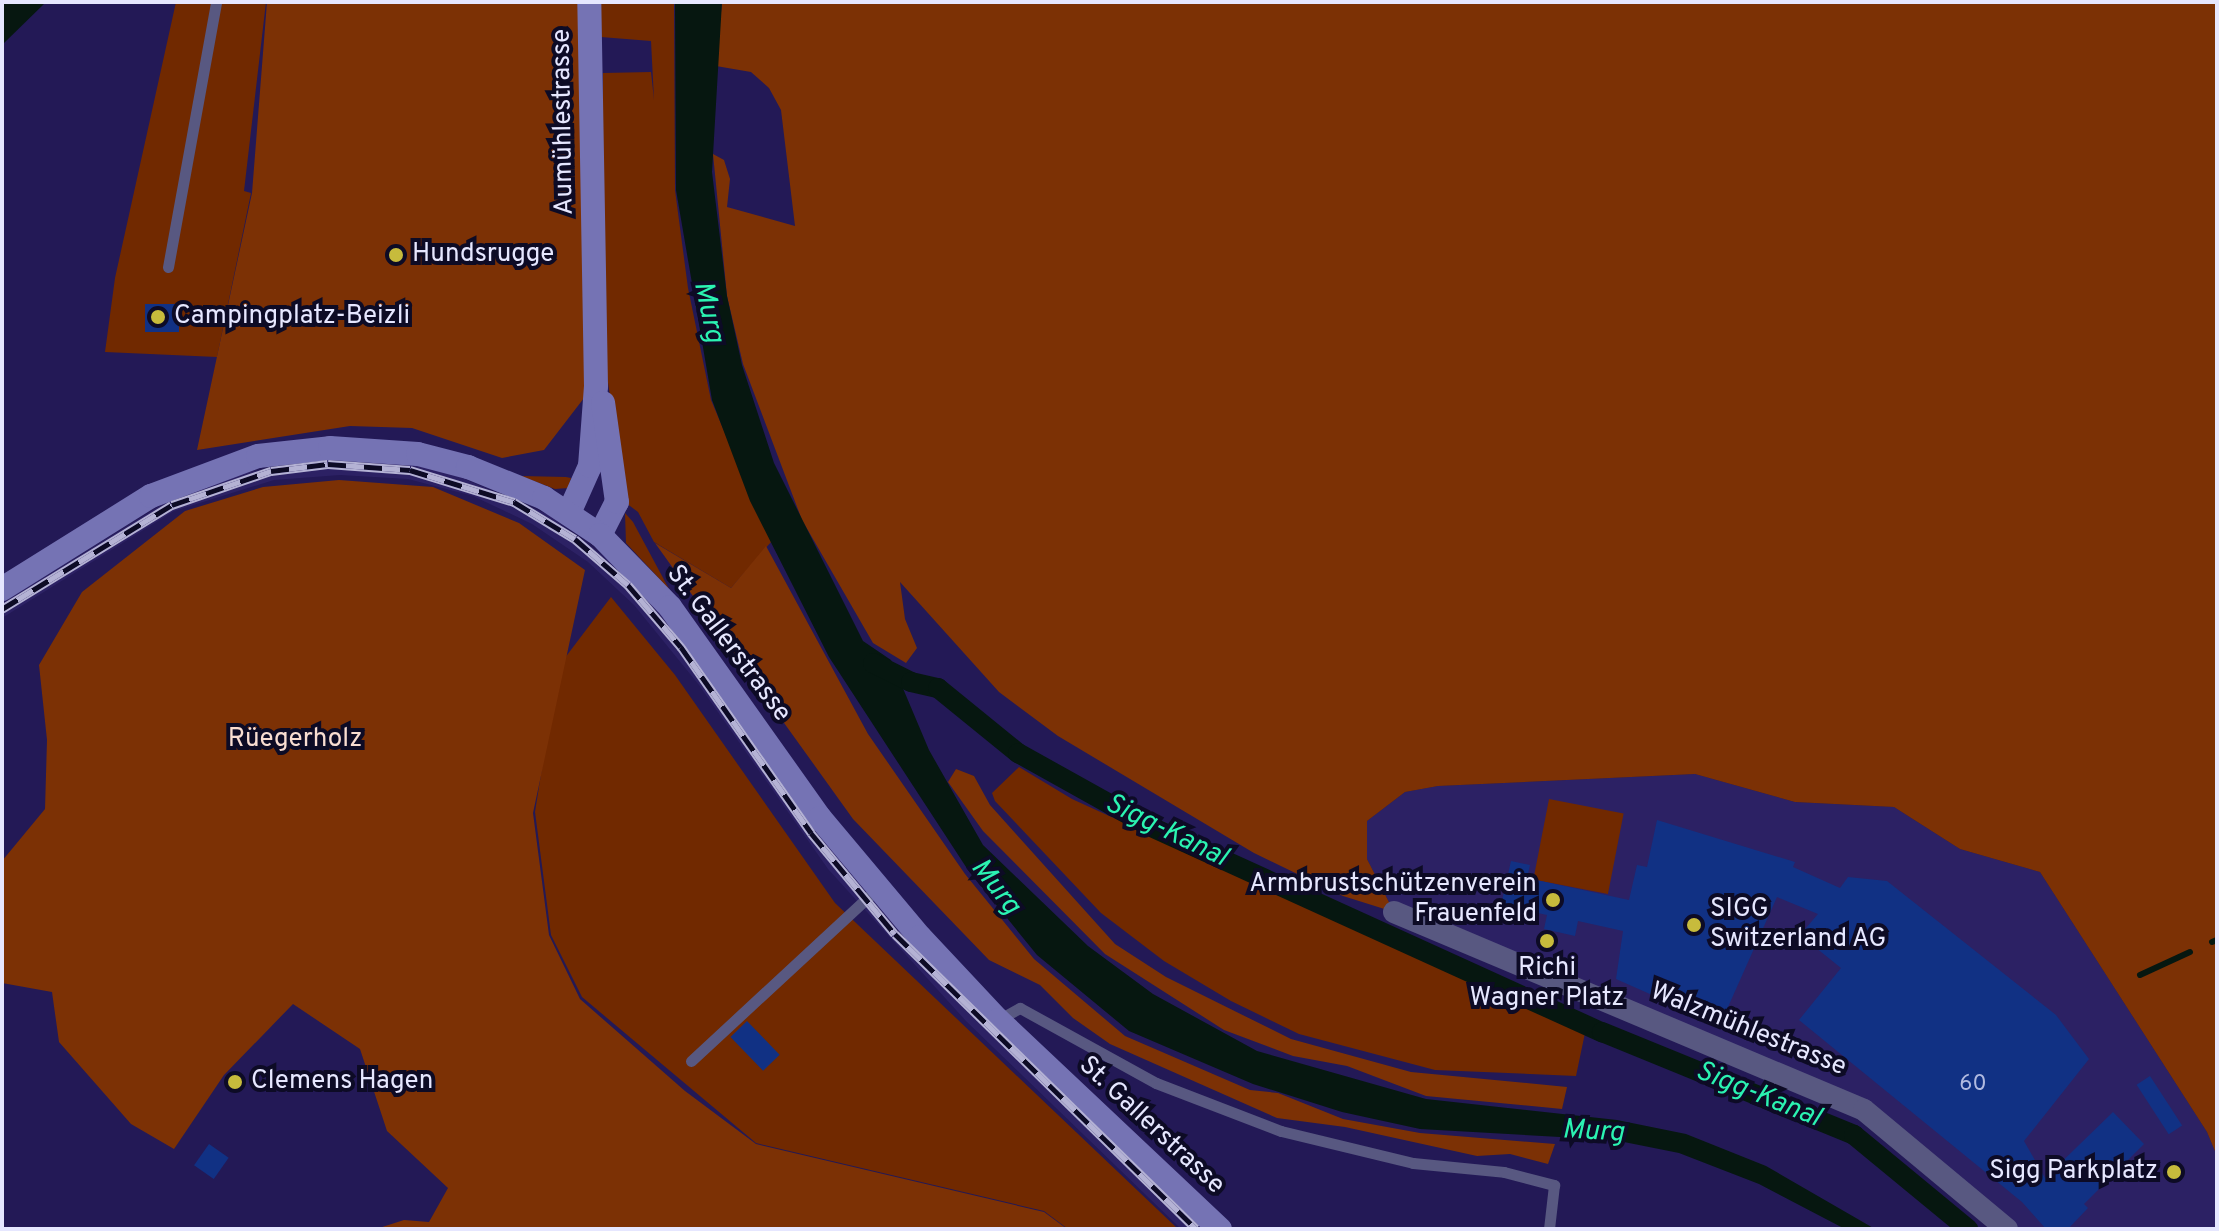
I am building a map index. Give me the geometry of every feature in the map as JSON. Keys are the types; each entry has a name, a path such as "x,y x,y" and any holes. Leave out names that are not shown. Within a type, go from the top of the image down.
{"main road":[{"name":"Aumühlestrasse","path":"569,513 588,475 596,386 589,2"},
{"name":"Aumühlestrasse","path":"596,386 617,491 612,518 600,535"},
{"name":"St. Gallerstrasse","path":"2,589 108,520 179,483 258,456 297,451 373,449 418,454 509,482 569,513 600,535 688,630 877,889 998,1020 1220,1229"}],"street":[{"name":"Walzmühlestrasse","path":"1394,912 1864,1110 2007,1229"}],"lane":[{"path":"168,267 216,2"},
{"path":"691,1061 877,889"},
{"path":"998,1020 1020,1008 1156,1083 1281,1131 1413,1163 1504,1172 1554,1185 1549,1229"}],"shaded area":[{"path":"176,2 266,2 244,191 251,193 217,357 105,352 115,278"},
{"path":"598,2 674,2 675,190 688,288 711,400 771,542 731,588 654,542 638,512 626,503 603,349 603,73 651,72 654,100 651,41 601,37"},
{"path":"330,460 411,464 453,474 547,514 612,562 663,615 790,794 928,963 1203,1229 1181,1229 966,1021 828,869 699,685 634,605 588,562 532,524 473,496 408,479 340,475 274,480 174,511 2,618 2,603 171,499 235,474"},
{"path":"521,476 571,478 568,488 555,489"},
{"path":"625,513 633,522 669,589 626,543"},
{"path":"611,597 675,675 835,903 1178,1229 1068,1229 1044,1211 756,1143 582,997 551,935 535,812 558,667"},
{"path":"1019,767 1072,799 1585,1033 1576,1076 1435,1070 1299,1034 1231,1001 1164,961 1101,913 995,801 992,793"},
{"path":"1695,774 1795,802 1894,807 1960,849 2040,872 2207,1132 2217,1156 2217,1229 2007,1229 1864,1110 1394,912 1367,859 1367,821 1405,792 1438,786"},
{"path":"1549,799 1624,814 1608,894 1533,879"}],"green space":[{"path":"267,2 578,2 585,62 584,398 544,450 502,458 412,428 350,426 197,450 252,193"},
{"path":"722,2 2217,2 2217,1156 2207,1132 2040,872 1960,849 1894,807 1795,802 1695,774 1438,786 1405,792 1367,821 1367,859 1394,912 1343,896 1254,853 1058,736 999,692 900,582 905,619 917,648 906,663 873,643 802,520 743,364 727,296 713,154 724,160 730,179 727,207 795,226 781,110 769,88 751,72 716,66"},
{"name":"Rüegerholz","path":"339,480 433,487 519,523 585,570 533,813 549,935 580,999 685,1091 756,1144 1044,1212 1067,1229 376,1229 404,1220 429,1222 448,1188 387,1131 360,1049 293,1004 224,1075 174,1149 131,1124 59,1042 52,992 2,983 2,861 45,809 47,740 39,665 82,592 185,511 263,487"},
{"path":"655,543 731,588 766,546 868,734 965,874 1034,959 1125,1036 1250,1090 1278,1093 1343,1119 1420,1133 1555,1144 1548,1164 1510,1154 1477,1156 1345,1127 1277,1118 1110,1044 1073,1018 1040,985 989,960 853,819"},
{"path":"956,769 974,776 990,805 1115,944 1166,977 1291,1039 1411,1072 1567,1087 1562,1109 1426,1096 1347,1066 1293,1056 1224,1030 1105,954 983,831 948,782"}],"water":[{"path":"2,2 46,2 2,45"},
{"name":"Murg","path":"675,2 722,2 712,172 727,296 742,365 774,463 863,641 891,660 929,750 983,845 1088,946 1153,994 1257,1051 1426,1099 1617,1120 1686,1134 1766,1166 1875,1229 1845,1229 1759,1184 1679,1153 1614,1140 1420,1129 1342,1112 1253,1084 1129,1031 1037,955 968,870 829,657 750,501 712,400 676,190"}],"building":[{"path":"145,304 179,304 179,332 145,332"},
{"path":"1657,820 1795,862 1793,867 1840,888 1848,877 1887,881 2056,1015 2089,1059 2024,1141 2045,1178 2113,1112 2144,1144 2084,1204 2088,1208 2068,1229 2046,1229 2022,1202 1799,1020 1841,968 1800,935 1818,914 1777,897 1720,1025 1616,979 1623,931 1578,921 1575,936 1544,929 1547,915 1501,905 1511,861 1530,865 1527,878 1629,900 1637,865 1647,867"},
{"path":"747,1021 780,1055 763,1071 730,1037"},
{"path":"2150,1076 2182,1125 2169,1134 2137,1085"},
{"path":"209,1144 229,1158 214,1179 194,1165"}],"waterway":[{"name":"Sigg-Kanal","path":"873,663 911,682 938,688 1018,753 1149,826 1602,1032 1854,1135 1968,1229"},
{"path":"2212,942 2217,940"},
{"path":"2140,975 2190,952"}],"railway":[{"path":"2,609 172,505 271,471 328,464 410,470 514,502 575,539 628,585 681,647 811,833 895,934 1196,1229"}],"place":[{"name":"Hundsrugge","path":"396,255"},
{"name":"Campingplatz-Beizli","path":"158,317"},
{"name":"Armbrustschützenverein Frauenfeld","path":"1553,900"},
{"name":"SIGG Switzerland AG","path":"1694,925"},
{"name":"Richi Wagner Platz","path":"1547,941"},
{"name":"Clemens Hagen","path":"235,1082"},
{"name":"Sigg Parkplatz","path":"2174,1172"}]}
